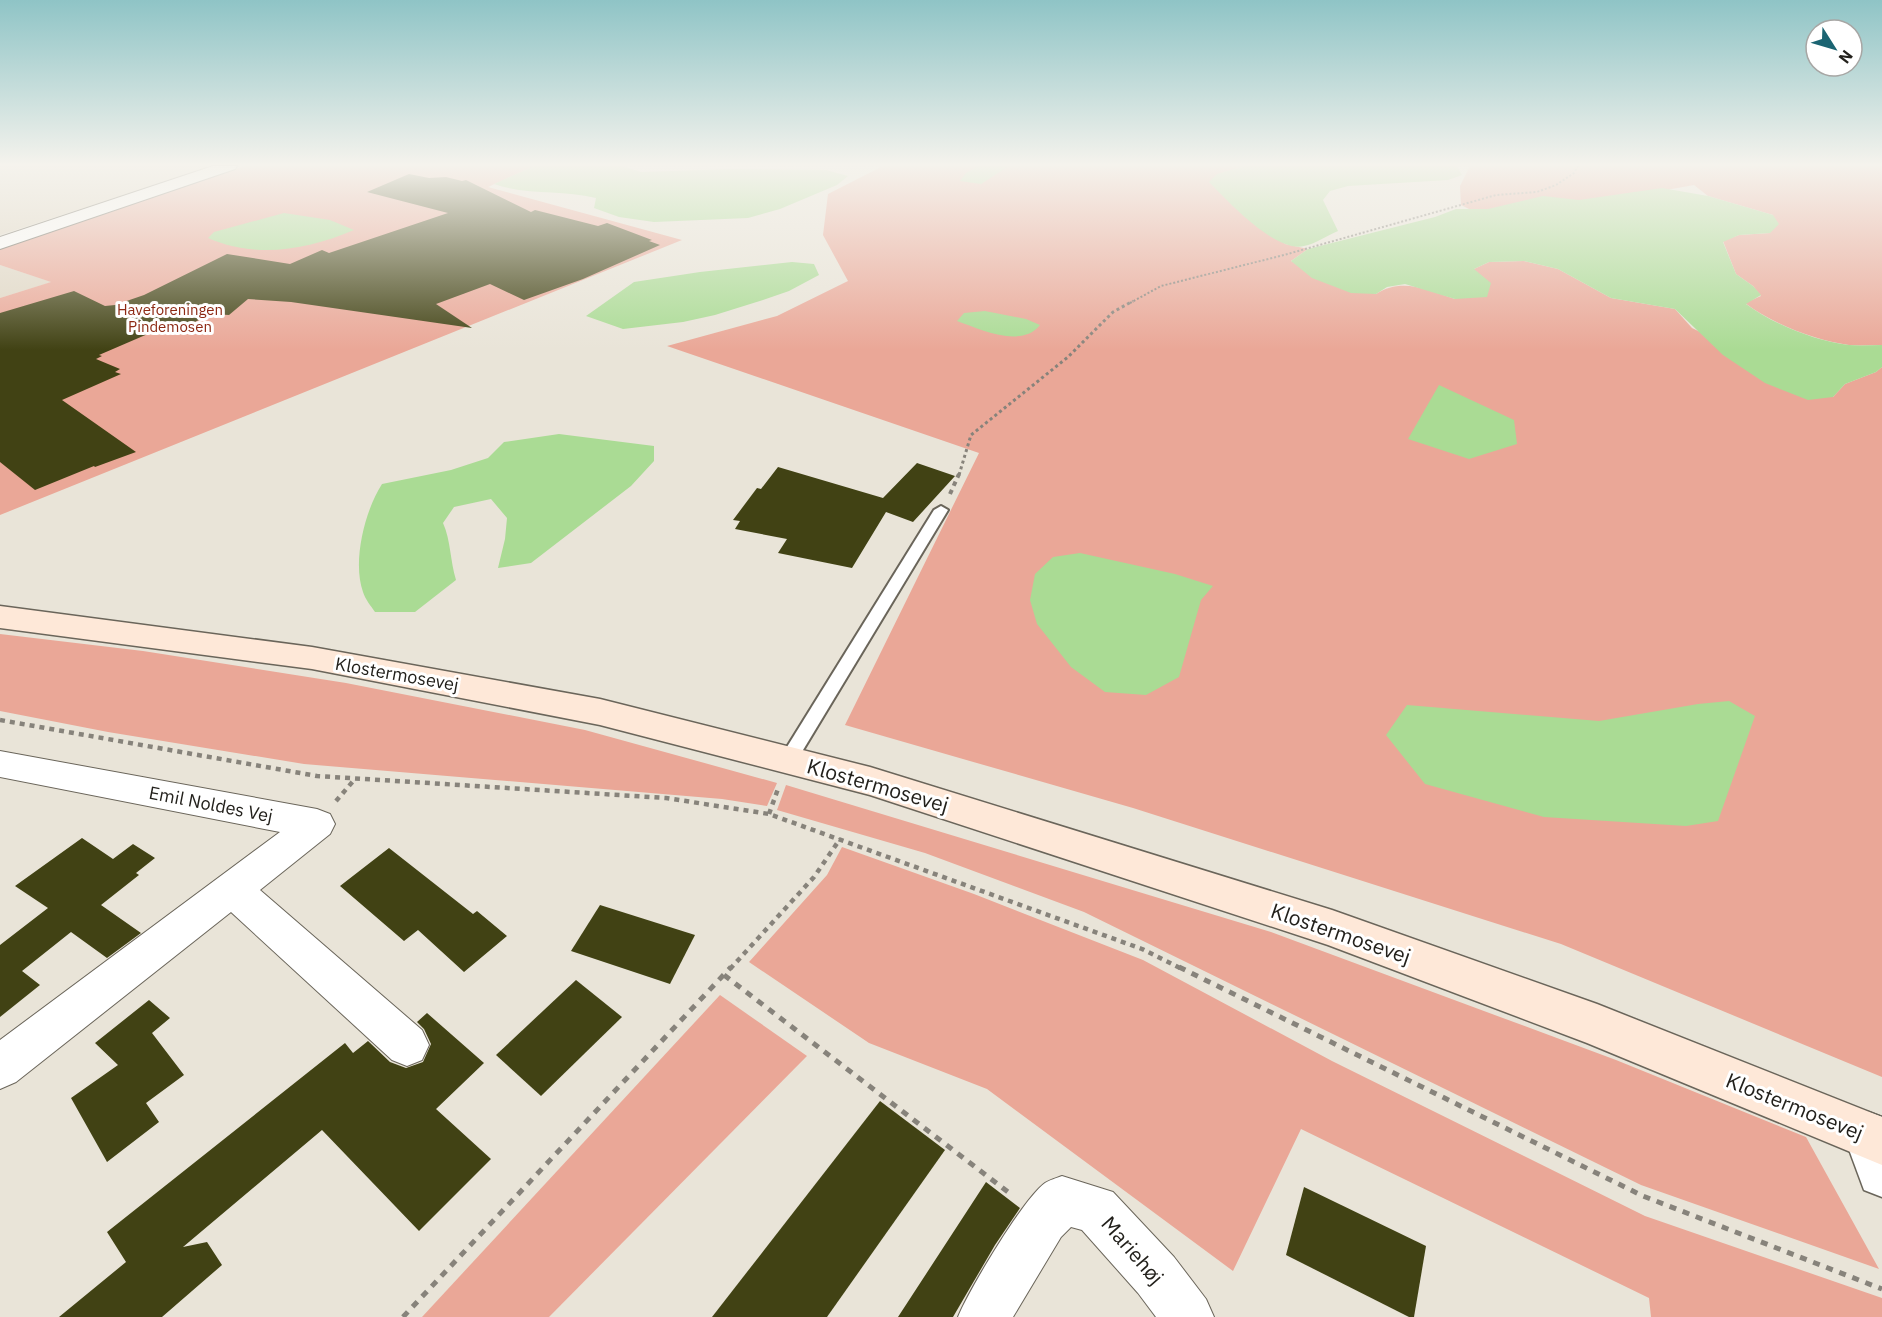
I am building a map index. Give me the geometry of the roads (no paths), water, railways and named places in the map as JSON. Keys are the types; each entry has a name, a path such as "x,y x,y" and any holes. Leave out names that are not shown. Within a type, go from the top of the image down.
{"main road":[{"name":"Klostermosevej","path":"0,617 312,658 600,711 870,781 1009,823 1332,928 1597,1025 1877,1150"}],"street":[{"path":"0,243 46,227"},
{"name":"Emil Noldes Vej","path":"0,764 317,824 0,1067"},
{"path":"232,889 407,1045"},
{"name":"Mariehøj","path":"984,1317 1044,1220 1062,1200 1096,1209 1156,1275 1188,1317"}],"lane":[{"name":"Klostermosevej","path":"788,760 941,510"}],"park label":[{"name":"Haveforeningen Pindemosen","path":"170,318"}]}
